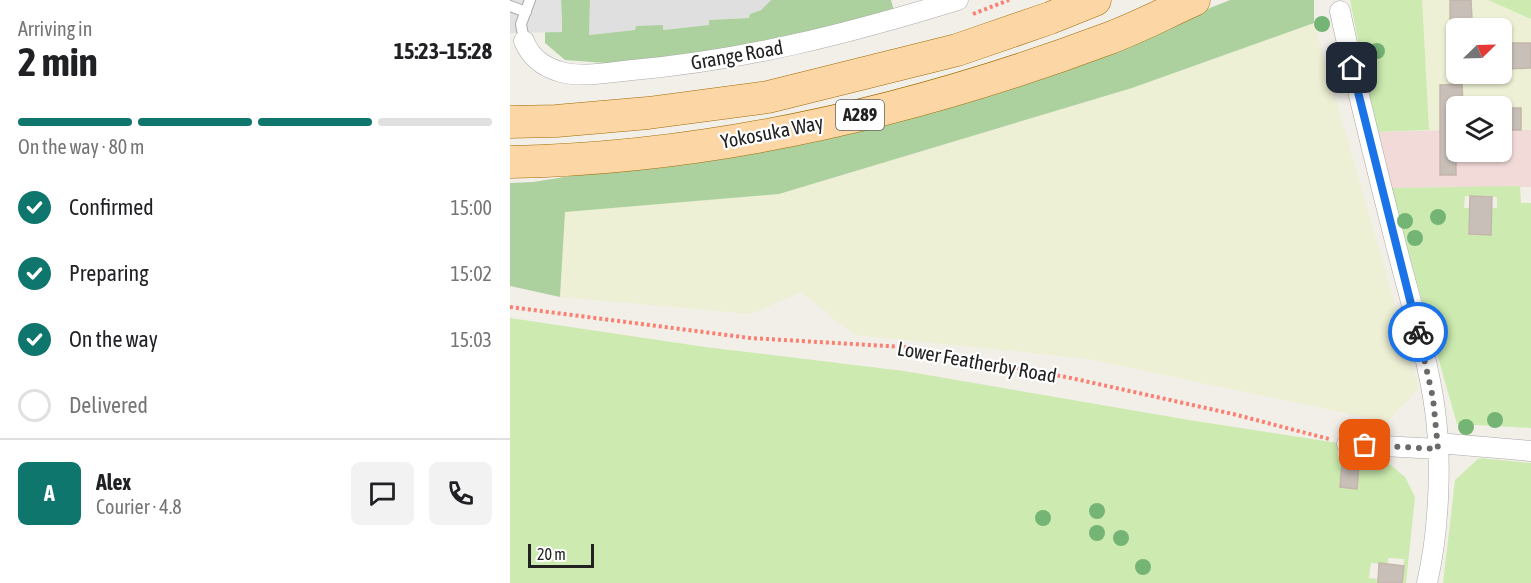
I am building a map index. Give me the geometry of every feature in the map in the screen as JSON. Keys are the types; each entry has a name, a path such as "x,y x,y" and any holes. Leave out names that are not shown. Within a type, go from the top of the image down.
{"main road":[{"name":"Yokosuka Way","path":"510,122 556,121 648,113 768,97 957,50 1095,0"},
{"name":"Yokosuka Way","path":"510,162 585,159 747,139 879,111 1000,77 1110,38 1194,0"}],"street":[{"name":"Grange Road","path":"524,41 528,51 536,60 562,72 582,74 640,69 709,61 795,45 861,30 958,0"},
{"path":"1340,11 1360,105 1426,366 1435,412 1438,446 1435,533 1427,583"},
{"path":"1347,444 1531,451"}],"lane":[{"path":"524,41 521,24 530,0"},
{"path":"510,6 526,12"}],"path":[{"path":"992,6 1009,0"},
{"name":"Lower Featherby Road","path":"510,307 750,338 904,347 1071,378 1233,414 1347,444"}],"shaded area":[{"path":"510,0 561,0 562,32 510,33"},
{"path":"590,0 771,0 761,10 750,14 749,18 709,20 709,25 663,30 663,26 636,27 636,30 589,35"},
{"path":"1446,130 1446,162 1512,162 1512,130 1531,130 1531,187 1390,188 1376,132"}],"green space":[{"path":"561,0 590,0 589,35 635,30 636,26 663,25 663,30 709,25 709,20 749,18 750,14 761,10 771,0 891,0 895,14 757,47 619,64 565,60 545,43 545,32 562,32"},
{"path":"1230,0 1314,0 1314,23 1132,88 779,194 565,212 560,297 510,286 510,183 533,182 770,144 1129,40"},
{"path":"1350,0 1422,0 1429,130 1376,132"},
{"path":"1421,0 1488,0 1531,19 1531,130 1512,130 1512,96 1446,96 1446,130 1429,130"},
{"path":"1488,0 1531,0 1531,19"},
{"path":"1314,23 1419,388 1387,422 1088,359 854,335 801,292 751,314 560,297 565,212 779,194 1132,88"},
{"path":"1520,186 1521,203 1531,203 1531,428 1457,424 1390,188","holes":["1465,196 1497,197 1497,208 1491,208 1490,235 1469,234 1470,208 1464,208"]},
{"path":"510,318 705,347 904,371 1338,443 1338,456 1386,461 1405,477 1415,497 1406,583 1402,583 1404,559 1388,558 1388,564 1371,563 1369,578 1378,579 1378,583 510,583","holes":["1342,463 1359,464 1357,489 1340,487"]},
{"path":"1479,458 1531,463 1531,583 1443,583 1455,480"}],"building":[{"path":"1450,0 1471,0 1472,18 1450,18"},
{"path":"1512,43 1531,43 1531,68 1512,69"},
{"path":"1462,84 1463,96 1446,96 1446,162 1456,162 1456,175 1440,175 1440,85"},
{"path":"1512,108 1521,108 1521,130 1512,130"},
{"path":"1470,196 1492,197 1491,235 1469,234"},
{"path":"1342,463 1359,464 1357,489 1340,487"},
{"path":"1379,563 1404,566 1402,583 1378,583"}],"way so far":[{"path":"1365,445 1438,449 1433,398 1418,332"}],"route":[{"path":"1352,68 1418,332"}]}
